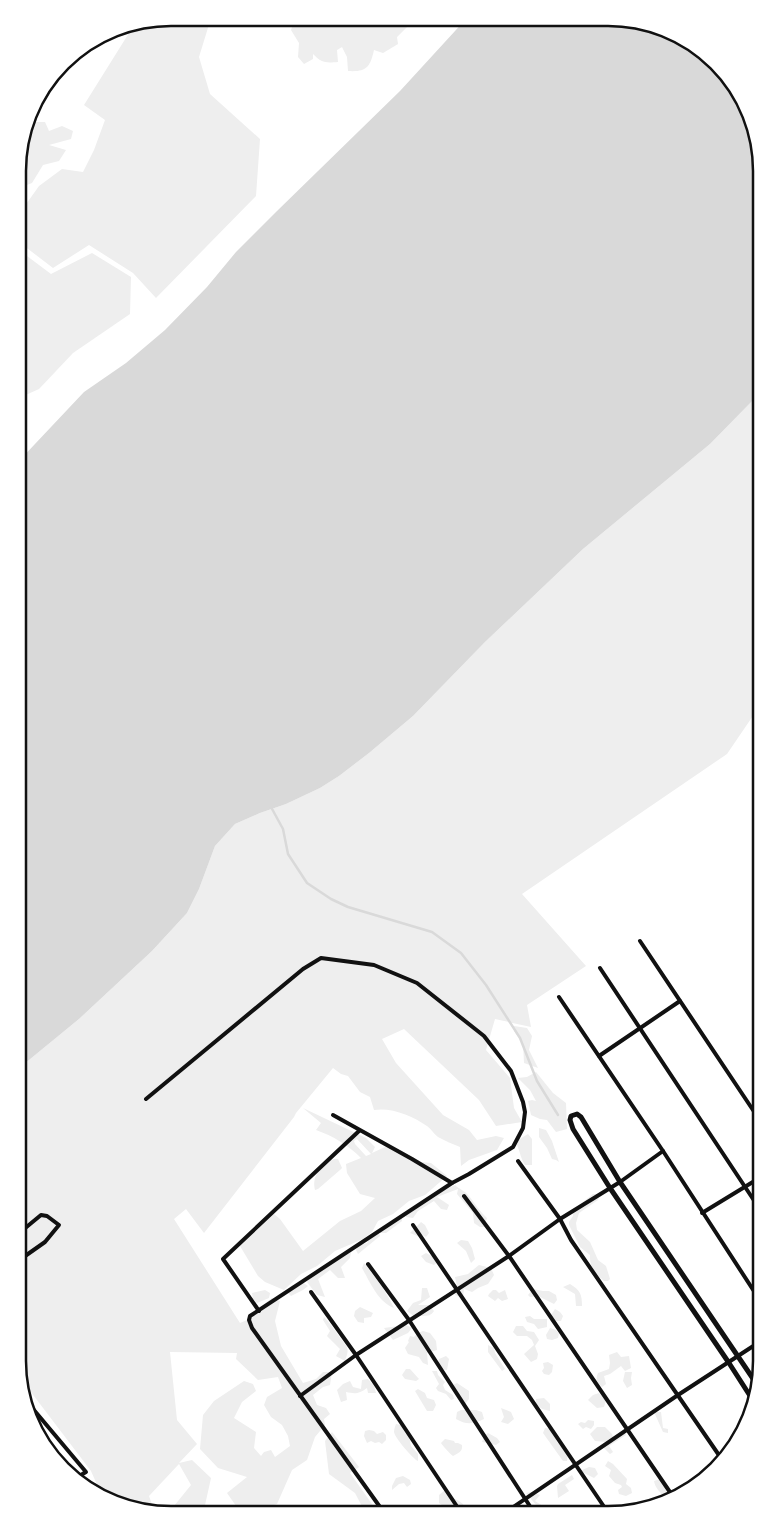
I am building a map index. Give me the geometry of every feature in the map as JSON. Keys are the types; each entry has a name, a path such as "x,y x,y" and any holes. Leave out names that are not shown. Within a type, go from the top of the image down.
{"street":[{"path":"640,941 752,1109"},
{"path":"146,1099 303,969 322,958 374,965 417,983 484,1036 511,1071 523,1102 524,1112 523,1128 513,1147 452,1183 250,1316 249,1320 252,1328 379,1506"},
{"path":"600,968 752,1198"},
{"path":"559,997 663,1151 752,1289"},
{"path":"600,1056 680,1001"},
{"path":"749,1394 610,1188 573,1128 570,1120 572,1116 577,1114 581,1117 620,1182 751,1376"},
{"path":"333,1115 452,1183"},
{"path":"259,1311 223,1259 359,1131"},
{"path":"300,1396 356,1355 509,1256 663,1151"},
{"path":"518,1161 718,1454"},
{"path":"702,1213 752,1183"},
{"path":"464,1196 509,1256 670,1492"},
{"path":"26,1227 41,1215 47,1216 59,1225 45,1242 26,1255"},
{"path":"413,1225 604,1506"},
{"path":"368,1264 409,1320 529,1506"},
{"path":"311,1292 356,1355 457,1506"},
{"path":"516,1506 752,1347"},
{"path":"36,1411 86,1472 82,1475"}],"shaded area":[{"path":"209,26 199,57 210,94 260,139 256,196 156,298 133,273 89,245 53,268 26,247 26,204 39,186 62,169 83,172 94,150 105,120 84,105 129,33 153,27"},
{"path":"292,26 408,26 397,37 398,44 383,53 374,50 369,65 359,71 348,71 347,57 342,47 337,50 338,62 324,62 313,54 313,59 304,64 298,57 299,43 291,30"},
{"path":"460,26 626,27 672,41 703,62 717,76 738,107 748,134 752,153 753,400 710,444 583,549 485,642 413,716 369,753 320,788 235,824 215,846 199,889 187,913 152,951 79,1019 26,1062 26,454 84,392 126,363 165,330 207,287 236,252 400,91"},
{"path":"35,122 45,122 49,131 62,126 73,131 71,139 49,145 66,150 59,161 43,165 32,183 26,185 26,172 27,153"},
{"path":"92,253 131,277 130,314 73,353 39,389 26,395 26,255 51,274"},
{"path":"753,400 753,716 727,754 522,894 586,966 527,1005 531,1027 495,1019 486,1050 510,1078 514,1108 522,1122 496,1126 479,1100 404,1029 382,1039 396,1063 443,1115 469,1130 477,1140 496,1136 504,1138 497,1150 469,1160 461,1166 460,1147 438,1137 427,1126 409,1116 395,1111 374,1110 370,1097 360,1092 348,1076 341,1074 333,1068 204,1233 186,1209 174,1219 240,1323 252,1318 255,1311 272,1298 280,1301 275,1321 281,1346 303,1383 316,1379 323,1372 332,1372 330,1385 323,1387 313,1395 317,1405 326,1408 330,1414 324,1419 325,1425 315,1437 307,1460 292,1470 277,1504 271,1506 236,1506 227,1493 247,1477 218,1468 200,1449 203,1415 214,1401 244,1381 253,1384 256,1391 242,1402 234,1418 256,1432 254,1448 261,1456 264,1452 271,1450 275,1457 290,1446 288,1436 282,1425 271,1417 264,1405 267,1397 282,1388 278,1377 258,1380 236,1359 237,1353 170,1352 177,1420 197,1444 179,1463 192,1460 211,1478 205,1505 174,1506 191,1485 179,1464 149,1496 152,1505 116,1495 99,1486 91,1471 29,1390 27,1379 26,1062 79,1019 152,951 187,913 199,889 215,846 235,824 320,788 369,753 413,716 485,642 583,549 710,444"},
{"path":"514,1026 527,1028 532,1036 529,1050 538,1068 524,1063 523,1043 514,1031"},
{"path":"536,1072 553,1093 566,1103 567,1129 556,1132 547,1120 531,1115 528,1101 536,1101 530,1090 518,1078 527,1077"},
{"path":"303,1108 366,1138 375,1147 372,1153 385,1147 400,1150 421,1162 431,1163 447,1176 425,1195 409,1201 393,1214 378,1221 372,1232 363,1239 335,1251 317,1266 301,1274 284,1290 265,1282 258,1276 240,1246 274,1214 280,1219 303,1251 340,1221 361,1211 375,1198 360,1194 347,1173 346,1164 361,1158 340,1141 316,1130 321,1123","holes":["357,1139 371,1154 366,1156 354,1141"]},
{"path":"539,1128 546,1130 559,1162 552,1159 539,1137"},
{"path":"528,1134 532,1139 532,1165 525,1165 517,1145 518,1140"},
{"path":"338,1159 342,1168 315,1190 316,1175 325,1164"},
{"path":"455,1185 467,1194 487,1218 484,1227 474,1223 473,1213 457,1194 458,1189 437,1197 449,1205 447,1210 441,1209 434,1201 418,1211 413,1218 406,1217 406,1215 436,1195"},
{"path":"593,1194 597,1194 598,1200 579,1213 576,1223 577,1230 590,1242 598,1260 606,1266 610,1279 608,1281 604,1281 598,1276 591,1263 590,1255 580,1247 569,1225 573,1216 573,1210"},
{"path":"402,1217 402,1221 386,1233 379,1233 380,1236 358,1254 356,1250 358,1246 367,1243 370,1237"},
{"path":"421,1222 429,1233 426,1237 421,1234 420,1237 410,1233"},
{"path":"461,1240 468,1241 472,1248 475,1259 471,1263 466,1251 457,1243"},
{"path":"351,1252 350,1258 341,1267 345,1278 338,1278 330,1270 318,1279 325,1297 317,1295 307,1282 312,1275"},
{"path":"426,1253 440,1260 434,1265 426,1262 421,1256"},
{"path":"364,1263 384,1290 394,1308 383,1301 375,1291 362,1268"},
{"path":"479,1265 491,1268 494,1275 488,1284 472,1292 464,1289 463,1298 455,1295 457,1286 455,1277 468,1274"},
{"path":"302,1282 308,1286 303,1290 291,1296 287,1292 291,1286"},
{"path":"570,1284 580,1293 582,1306 576,1306 575,1294 563,1287"},
{"path":"422,1288 427,1288 430,1297 418,1305 429,1305 434,1311 428,1316 415,1317 407,1311 413,1303 421,1300"},
{"path":"533,1289 549,1291 556,1295 557,1300 554,1304 538,1296 530,1297 528,1295"},
{"path":"265,1290 270,1293 269,1298 257,1303 253,1299 252,1293"},
{"path":"493,1290 499,1293 505,1290 508,1299 502,1301 498,1298 495,1301 488,1296"},
{"path":"360,1307 373,1313 371,1317 364,1318 364,1323 358,1322 354,1316 355,1311"},
{"path":"555,1309 563,1316 561,1321 555,1321 551,1315"},
{"path":"530,1316 534,1319 547,1319 547,1327 538,1329 534,1324 527,1322 525,1317"},
{"path":"324,1317 348,1349 345,1361 336,1356 340,1349 327,1336 330,1331 323,1320"},
{"path":"406,1325 412,1328 408,1333 393,1340 384,1328"},
{"path":"516,1326 523,1326 527,1331 534,1332 539,1340 535,1346 538,1354 537,1359 531,1362 524,1354 534,1345 527,1336 517,1336 513,1332"},
{"path":"550,1328 556,1330 559,1334 558,1338 547,1339 546,1335"},
{"path":"423,1331 430,1333 436,1341 437,1350 427,1353 428,1365 423,1363 419,1357 408,1354 405,1348 410,1336 414,1337"},
{"path":"488,1345 494,1348 505,1369 502,1371 488,1352"},
{"path":"617,1352 621,1357 629,1356 631,1368 625,1371 621,1366 604,1376 606,1384 602,1387 597,1381 598,1373 609,1369 609,1355"},
{"path":"446,1356 449,1359 447,1370 439,1369 439,1359"},
{"path":"548,1362 553,1365 552,1372 549,1375 544,1374 542,1371 544,1368 543,1363"},
{"path":"406,1369 410,1369 419,1379 416,1381 405,1379 402,1375"},
{"path":"432,1371 437,1371 438,1375 445,1382 443,1385 445,1390 453,1395 454,1399 451,1400 446,1394 438,1391 436,1388 439,1384"},
{"path":"625,1372 632,1372 632,1385 627,1388 623,1381"},
{"path":"368,1379 374,1386 376,1393 368,1393 367,1388 357,1393 346,1392 347,1400 341,1402 337,1390 343,1384 350,1381 353,1387 361,1389 362,1380"},
{"path":"457,1383 469,1391 469,1399 465,1404 453,1385"},
{"path":"418,1389 425,1393 427,1398 434,1400 436,1405 433,1411 427,1411 415,1391"},
{"path":"599,1393 606,1400 604,1407 597,1408 588,1400 593,1395"},
{"path":"544,1398 550,1404 550,1411 542,1409 536,1404 536,1399"},
{"path":"501,1408 511,1412 514,1419 508,1424 501,1422 504,1417"},
{"path":"461,1410 482,1412 484,1419 470,1423 460,1421 456,1419 457,1412"},
{"path":"654,1412 661,1412 663,1428 668,1429 668,1433 663,1432"},
{"path":"588,1420 594,1421 591,1429 586,1427 583,1429 578,1424 581,1422 585,1423"},
{"path":"396,1424 401,1425 409,1436 411,1446 418,1454 418,1461 404,1448 395,1435"},
{"path":"597,1427 605,1427 613,1437 624,1432 626,1435 609,1446 613,1452 610,1454 603,1447 607,1442 595,1441 590,1434"},
{"path":"545,1428 551,1429 557,1442 568,1453 567,1461 563,1461 543,1433"},
{"path":"369,1430 377,1434 383,1432 386,1435 386,1440 382,1444 371,1441 367,1443 364,1436 365,1431"},
{"path":"332,1432 359,1467 350,1473 373,1506 362,1506 355,1493 329,1474 325,1441"},
{"path":"488,1433 500,1442 496,1445 482,1442 484,1436"},
{"path":"445,1439 462,1445 461,1451 453,1456 441,1443"},
{"path":"608,1461 627,1479 626,1484 631,1488 632,1493 626,1496 619,1494 618,1490 622,1487 609,1476 611,1470 605,1466"},
{"path":"589,1467 595,1468 598,1474 594,1478 580,1471"},
{"path":"572,1475 574,1479 565,1485 569,1491 558,1498 558,1484"},
{"path":"403,1476 410,1480 411,1484 407,1487 404,1483 399,1484 392,1490 396,1478"},
{"path":"660,1479 667,1493 663,1495 654,1481"},
{"path":"445,1490 464,1506 444,1506 439,1503 439,1495"},
{"path":"531,1492 540,1495 535,1501 543,1506 525,1506 527,1504 536,1505 526,1493"}],"waterway":[{"path":"271,807 283,829 288,854 307,883 331,899 348,907 432,932 461,953 486,985 520,1038 537,1081 558,1115"}]}
